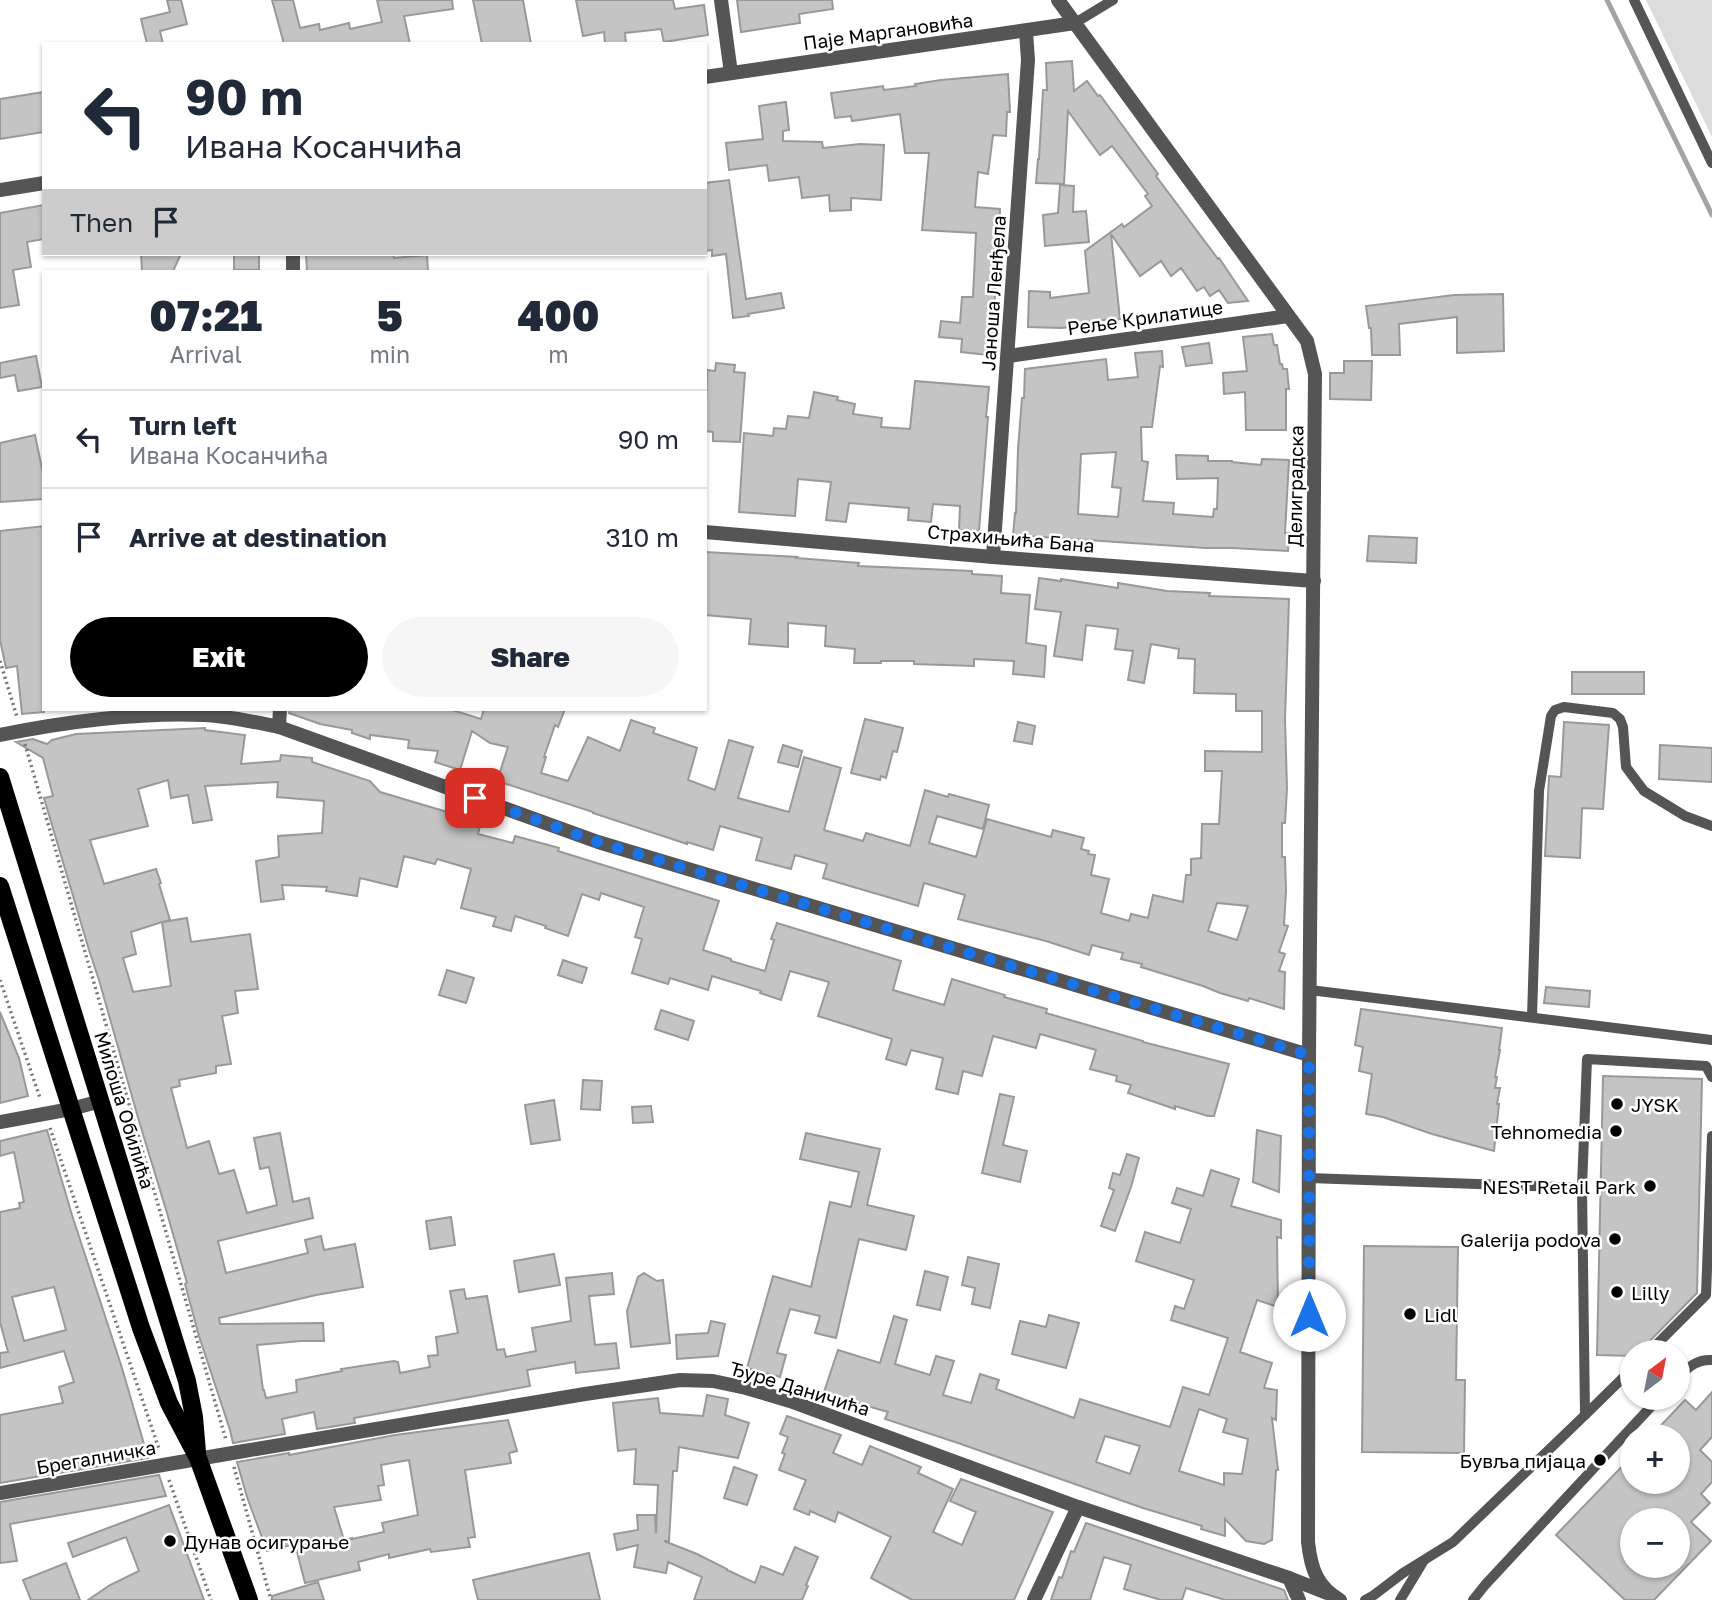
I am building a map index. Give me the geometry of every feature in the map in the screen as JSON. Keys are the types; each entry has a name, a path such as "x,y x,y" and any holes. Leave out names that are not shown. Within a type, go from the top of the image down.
{"main road":[{"name":"Милоша Обилића","path":"0,777 187,1381 198,1458"},
{"name":"Милоша Обилића","path":"0,886 161,1386 198,1458 249,1600"}],"street":[{"path":"721,0 731,73"},
{"name":"Делиградска","path":"1058,0 1307,341 1315,374 1308,1542"},
{"name":"Паје Маргановића","path":"707,77 1075,23"},
{"name":"Јаноша Ленђела","path":"993,557 1028,60 1026,32"},
{"path":"0,190 42,183"},
{"name":"Реље Крилатице","path":"1008,356 1288,316"},
{"name":"Страхињића Бана","path":"707,532 1314,581"},
{"path":"279,727 280,711"},
{"path":"0,735 83,722 149,716 225,716 279,727 598,842 1309,1055"},
{"path":"0,1122 101,1101"},
{"name":"Ђуре Даничића","path":"198,1458 606,1391 680,1380 713,1381 790,1401 1078,1507 1290,1578 1340,1600"},
{"name":"Брегалничка","path":"0,1493 198,1458"},
{"path":"1034,1600 1078,1507"},
{"path":"1299,1600 1290,1578 1308,1542"},
{"path":"1308,1542 1312,1567 1327,1592"}],"lane":[{"path":"1075,23 1113,0"},
{"path":"1634,0 1712,163"},
{"path":"1532,1017 1539,791 1551,716 1556,710 1564,707 1613,713 1620,719 1623,727 1626,767 1644,791 1685,816 1712,826"},
{"path":"1310,990 1712,1040"},
{"path":"1585,1415 1582,1187 1587,1059 1706,1066 1712,1077"},
{"path":"1661,1340 1706,1295 1712,1136"},
{"path":"1309,1178 1582,1187"},
{"path":"1690,1366 1699,1361 1712,1360"},
{"path":"1365,1600 1453,1542 1620,1381"},
{"path":"1473,1600 1648,1410"},
{"path":"1400,1600 1425,1559"}],"path":[{"path":"0,661 271,1600"},
{"path":"0,979 211,1600"}],"shaded area":[{"path":"1646,0 1712,0 1712,137"}],"building":[{"path":"167,0 181,0 187,24 160,31 163,42 147,42 141,19 170,12"},
{"path":"272,0 293,0 300,28 319,24 320,30 349,23 350,29 382,22 377,0 452,0 453,9 404,16 410,42 283,42"},
{"path":"473,0 523,0 531,42 482,42"},
{"path":"576,0 673,0 675,9 704,5 708,35 664,42 661,29 625,33 626,42 605,42 604,32 583,36"},
{"path":"737,0 832,0 833,9 799,14 800,23 741,32"},
{"path":"1072,61 1074,91 1087,81 1098,96 1100,95 1248,301 1228,303 1219,290 1210,296 1204,287 1197,291 1181,268 1171,276 1161,261 1140,276 1111,234 1120,319 1090,321 1090,324 1062,328 1028,327 1029,291 1050,292 1050,298 1089,293 1085,251 1152,206 1145,196 1148,194 1112,146 1100,155 1068,111 1064,184 1036,183 1043,90 1047,90 1046,63"},
{"path":"1008,74 1010,112 1007,112 1006,136 993,135 988,174 978,172 975,207 1000,209 998,271 988,355 961,352 962,339 939,337 941,321 960,323 962,297 973,297 976,233 922,230 929,153 905,153 900,114 852,121 851,116 835,118 831,93 883,86 884,90 941,80"},
{"path":"42,92 42,132 0,139 0,99"},
{"path":"786,102 789,130 783,131 783,141 822,142 823,148 860,144 884,145 881,200 851,198 851,210 830,211 829,195 802,198 799,177 769,181 767,165 729,170 726,143 763,139 759,106"},
{"path":"729,180 746,299 781,293 784,308 733,318 726,254 712,256 712,250 707,251 707,183"},
{"path":"1060,185 1074,186 1073,212 1086,211 1089,242 1045,246 1043,215 1058,213"},
{"path":"42,205 42,239 27,242 31,267 13,270 19,305 0,308 0,213"},
{"path":"141,256 180,256 173,270 142,270"},
{"path":"234,256 259,256 259,270 234,270"},
{"path":"306,256 427,256 428,270 307,270"},
{"path":"1503,294 1504,351 1457,353 1457,317 1399,324 1400,355 1372,355 1371,328 1366,306 1454,295"},
{"path":"1272,334 1280,364 1283,369 1287,369 1289,389 1286,389 1286,430 1246,430 1245,392 1224,394 1223,373 1247,371 1243,337"},
{"path":"1209,343 1212,363 1186,366 1182,347"},
{"path":"1162,351 1163,367 1160,366 1152,427 1141,427 1142,461 1148,462 1143,501 1174,503 1173,514 1213,517 1214,509 1217,509 1218,478 1177,479 1176,455 1208,456 1208,461 1261,465 1262,459 1289,460 1285,533 1289,533 1288,551 1013,535 1025,369 1106,359 1108,380 1138,377 1135,353","holes":["1116,452 1112,487 1121,488 1118,517 1078,514 1081,454"]},
{"path":"36,356 42,387 18,391 15,375 0,378 0,363"},
{"path":"1344,361 1372,361 1371,400 1330,399 1330,373 1344,373"},
{"path":"716,363 735,365 734,372 745,373 740,442 713,441 713,432 707,431 707,370 715,371"},
{"path":"915,381 989,387 979,531 959,530 960,506 933,504 931,522 908,520 909,508 849,503 846,522 826,520 831,482 798,479 795,516 739,512 744,433 773,436 774,428 786,429 788,416 809,418 814,392 855,404 853,414 882,418 881,427 910,429"},
{"path":"35,435 42,468 42,499 0,502 0,443"},
{"path":"42,526 44,712 22,714 17,666 6,668 0,640 0,531"},
{"path":"1369,536 1417,538 1416,563 1367,561"},
{"path":"707,552 797,557 859,563 858,566 972,571 972,574 1002,576 1001,593 1030,595 1026,643 1046,646 1044,677 1013,674 1014,661 974,659 974,666 914,664 914,661 854,663 855,649 825,646 826,626 788,623 788,647 749,644 751,619 707,615"},
{"path":"1039,578 1118,588 1118,583 1167,591 1210,593 1209,596 1289,599 1285,719 1287,788 1285,823 1282,823 1286,891 1284,925 1288,926 1279,952 1285,954 1279,971 1285,972 1284,1009 1249,998 1248,1001 1220,993 1141,967 1142,964 1121,959 1123,953 1092,945 1089,955 1046,941 958,919 965,895 924,883 918,906 823,878 827,864 795,855 791,869 756,860 762,838 720,826 713,850 687,844 497,781 508,747 490,743 472,731 460,770 435,762 438,751 408,748 409,740 370,735 370,739 352,733 352,730 320,724 289,713 455,711 481,719 483,711 564,711 558,727 555,725 541,773 568,781 588,737 620,751 631,720 655,728 653,733 697,748 688,780 715,790 729,740 753,747 738,798 789,812 804,757 841,768 824,830 863,841 866,833 910,846 925,790 948,797 949,794 989,805 983,829 937,816 929,843 976,857 987,819 1051,837 1053,830 1084,838 1081,849 1095,855 1091,875 1109,879 1101,913 1129,921 1131,914 1148,918 1153,895 1183,902 1186,875 1191,875 1191,859 1201,858 1202,824 1219,824 1222,771 1205,771 1205,751 1262,752 1262,711 1236,711 1236,694 1194,693 1195,659 1178,658 1179,649 1151,644 1144,683 1128,680 1133,651 1115,649 1118,629 1086,625 1082,660 1054,656 1061,612 1035,609","holes":["1217,903 1248,906 1237,940 1208,931"]},
{"path":"1572,672 1644,672 1644,694 1572,694"},
{"path":"865,719 903,728 886,778 881,776 880,780 851,773"},
{"path":"1018,722 1035,726 1032,744 1014,741"},
{"path":"1564,722 1609,725 1603,809 1582,808 1580,858 1545,856 1549,776 1561,777"},
{"path":"205,728 245,735 241,764 280,761 281,755 312,758 312,762 370,781 380,792 481,822 478,834 513,843 515,836 559,848 558,851 719,901 703,950 731,961 765,971 777,923 901,961 893,990 944,1005 952,979 1047,1009 1046,1013 1229,1064 1214,1116 1175,1106 1175,1109 1128,1093 1131,1085 1116,1081 1117,1076 1090,1069 1096,1050 1040,1034 1036,1048 993,1036 982,1076 963,1071 958,1094 936,1089 943,1058 911,1050 906,1065 886,1059 892,1039 818,1016 829,982 790,971 781,1000 712,976 708,990 670,978 668,984 632,973 642,939 635,937 644,907 601,893 599,900 582,894 568,936 515,916 511,931 493,926 496,917 461,908 471,869 437,859 435,864 404,856 397,887 360,878 357,896 326,891 327,887 282,885 284,899 261,902 256,861 279,857 278,836 322,833 324,801 277,797 278,782 205,786 212,820 193,823 188,795 171,798 168,780 138,789 148,826 90,840 104,884 156,869 170,920 163,922 187,918 191,942 250,934 258,989 235,991 238,1013 222,1016 231,1064 216,1066 216,1073 179,1080 180,1086 171,1088 187,1148 209,1141 219,1174 234,1170 247,1213 277,1205 269,1167 260,1169 254,1138 280,1133 293,1202 309,1198 313,1218 218,1241 226,1273 308,1253 305,1240 321,1236 324,1250 355,1244 363,1287 219,1318 220,1324 323,1323 324,1341 257,1345 266,1398 297,1392 296,1380 342,1371 341,1369 394,1361 398,1362 400,1373 430,1367 428,1356 438,1355 436,1337 458,1333 450,1291 464,1289 466,1299 487,1296 497,1350 504,1349 506,1357 536,1351 532,1328 571,1321 566,1278 612,1273 614,1294 589,1296 595,1345 616,1343 619,1368 576,1373 575,1362 527,1370 530,1386 354,1418 355,1423 317,1429 314,1412 282,1419 285,1434 233,1443 199,1336 167,1213 44,798 53,796 43,758 16,742 33,739 47,744 52,740 76,734","holes":["162,922 171,986 133,992 123,958 136,954 131,932"]},
{"path":"783,745 802,751 798,767 778,762"},
{"path":"1660,745 1712,748 1712,782 1659,779"},
{"path":"563,960 587,968 582,983 558,975"},
{"path":"447,970 474,978 466,1003 439,995"},
{"path":"1546,987 1590,991 1589,1007 1544,1003"},
{"path":"1361,1009 1502,1028 1495,1077 1495,1088 1500,1088 1494,1151 1366,1114 1372,1074 1359,1071 1363,1047 1355,1045"},
{"path":"661,1010 694,1021 688,1040 655,1029"},
{"path":"0,1012 19,1058 28,1096 0,1103"},
{"name":"NEST Retail Park","path":"1603,1076 1702,1079 1697,1293 1651,1340 1620,1340 1620,1356 1597,1355"},
{"path":"583,1080 602,1081 600,1110 581,1109"},
{"path":"1000,1094 1014,1097 1003,1145 1027,1151 1020,1182 982,1173"},
{"path":"554,1100 560,1140 531,1144 525,1105"},
{"path":"651,1106 653,1122 633,1123 632,1107"},
{"path":"47,1130 148,1458 0,1483 0,1415 63,1403 59,1387 74,1382 64,1351 0,1368 0,1353 8,1352 0,1322 0,1212 20,1208 19,1203 24,1202 14,1152 0,1156 0,1141","holes":["54,1287 66,1330 24,1341 12,1297"]},
{"path":"1257,1130 1281,1136 1279,1192 1253,1182"},
{"path":"806,1133 880,1149 867,1205 914,1216 906,1250 859,1239 836,1338 815,1333 820,1316 790,1309 777,1353 786,1355 780,1377 747,1368 773,1276 811,1287 830,1202 851,1207 859,1172 800,1159"},
{"path":"1127,1154 1139,1158 1115,1231 1101,1226 1114,1190 1109,1188 1113,1173 1120,1175"},
{"path":"1211,1170 1239,1179 1231,1206 1281,1220 1281,1238 1277,1237 1278,1307 1257,1300 1240,1352 1272,1363 1264,1388 1277,1390 1276,1420 1272,1418 1278,1470 1272,1540 1264,1544 1246,1541 1225,1519 1225,1536 1201,1529 1202,1526 885,1419 888,1412 823,1395 838,1350 880,1363 894,1316 907,1320 895,1364 930,1375 936,1356 954,1361 943,1395 971,1403 980,1374 999,1380 996,1389 1074,1418 1080,1399 1170,1427 1183,1387 1209,1395 1228,1338 1171,1320 1175,1306 1184,1309 1194,1280 1136,1261 1145,1232 1180,1243 1191,1209 1172,1203 1177,1188 1203,1196","holes":["1199,1409 1227,1419 1223,1432 1248,1439 1242,1474 1224,1473 1224,1485 1179,1471","1105,1436 1140,1446 1130,1474 1096,1462"]},
{"path":"451,1217 455,1245 430,1249 426,1221"},
{"name":"Lidl","path":"1364,1246 1458,1247 1456,1380 1465,1380 1464,1453 1362,1452"},
{"path":"554,1254 560,1285 519,1292 514,1261"},
{"path":"968,1257 999,1264 990,1308 972,1304 975,1288 962,1285"},
{"path":"925,1271 948,1277 940,1310 917,1305"},
{"path":"644,1273 657,1281 663,1280 670,1343 631,1347 627,1311 638,1277"},
{"path":"1049,1315 1079,1323 1066,1368 1012,1354 1020,1321 1046,1327"},
{"path":"711,1321 725,1324 718,1356 677,1359 676,1335 708,1333"},
{"path":"1712,1392 1712,1437 1700,1450 1712,1462 1712,1482 1701,1494 1710,1503 1691,1522 1711,1541 1690,1563 1690,1508 1620,1508 1620,1578 1675,1578 1654,1600 1625,1600 1556,1535 1620,1469 1620,1494 1690,1494 1690,1424 1662,1424 1676,1410 1690,1410 1690,1405 1696,1410"},
{"path":"707,1395 728,1399 725,1415 749,1423 738,1458 679,1447 677,1471 673,1471 669,1541 664,1541 755,1583 761,1566 783,1575 795,1547 818,1557 802,1600 694,1600 702,1577 668,1562 666,1573 634,1567 638,1545 617,1550 614,1534 638,1530 637,1515 655,1515 656,1533 658,1485 634,1484 636,1449 618,1451 613,1403 658,1398 660,1413 703,1416"},
{"path":"787,1416 841,1435 833,1453 862,1465 870,1446 921,1467 918,1473 953,1489 933,1532 962,1545 976,1512 950,1501 961,1479 1053,1512 1014,1600 912,1600 871,1578 891,1537 838,1512 835,1522 810,1511 809,1515 794,1509 806,1480 779,1470 788,1437 780,1434"},
{"path":"508,1420 517,1451 509,1453 511,1463 465,1470 475,1537 468,1538 470,1547 431,1552 430,1549 389,1558 389,1554 358,1562 360,1570 305,1583 295,1544 267,1551 237,1462 395,1435","holes":["409,1460 418,1515 382,1523 384,1532 344,1540 334,1507 381,1500 378,1486 384,1485 381,1465"]},
{"path":"734,1467 757,1475 747,1505 724,1498"},
{"path":"159,1475 166,1496 10,1524 17,1561 0,1563 0,1502"},
{"path":"169,1505 204,1600 88,1600 110,1585 139,1571 126,1537 73,1557 68,1543"},
{"path":"1086,1523 1284,1590 1288,1600 1225,1600 1186,1588 1182,1600 1161,1600 1124,1589 1131,1565 1104,1557 1090,1600 1051,1600 1059,1577 1062,1578 1071,1551 1074,1552"},
{"path":"589,1553 600,1600 478,1600 473,1580"},
{"path":"66,1563 80,1600 31,1600 23,1580"},
{"path":"318,1582 324,1600 272,1600 272,1596"}],"waterway":[{"path":"1607,0 1712,215"}],"place":[{"name":"JYSK","path":"1617,1104"},
{"name":"Tehnomedia","path":"1616,1131"},
{"name":"NEST Retail Park","path":"1650,1186"},
{"name":"Galerija podova","path":"1615,1239"},
{"name":"Lilly","path":"1617,1292"},
{"name":"Lidl","path":"1410,1314"},
{"name":"Бувља пијаца","path":"1600,1460"},
{"name":"Дунав осигурање","path":"170,1541"}],"route":[{"path":"475,798 598,842 1309,1055 1309,1315"}]}
